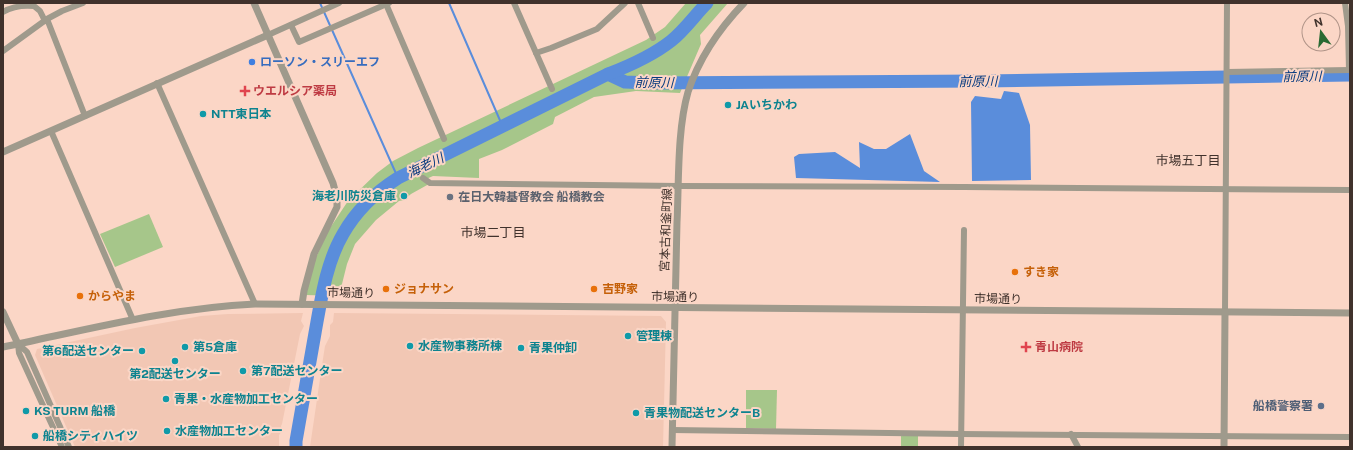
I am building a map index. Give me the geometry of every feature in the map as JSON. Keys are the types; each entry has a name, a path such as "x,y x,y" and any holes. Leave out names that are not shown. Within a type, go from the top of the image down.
{"street":[{"path":"3,51 46,20 62,11 83,3"},
{"path":"254,3 333,183 337,198 337,207 314,254 302,304"},
{"path":"3,152 339,3"},
{"path":"514,3 552,89"},
{"path":"536,53 597,29 625,3"},
{"path":"638,3 653,38"},
{"name":"宮本古和釜町線","path":"672,447 678,186 685,104 690,87 702,59 711,43 726,22 744,3"},
{"path":"1224,447 1227,3"},
{"path":"1227,73 1349,70 1348,26 1345,3"},
{"path":"291,25 298,42 388,4 444,139"},
{"path":"3,12 19,6 34,6 40,12 46,20 85,116"},
{"path":"157,83 255,304"},
{"path":"51,131 133,320"},
{"path":"423,178 430,183 1350,190"},
{"path":"961,447 964,230"},
{"name":"市場通り","path":"3,348 133,320 200,308 255,304 1350,313"},
{"path":"3,312 18,344 19,353 62,447"},
{"path":"18,344 27,352 69,447"},
{"path":"672,430 1350,437"},
{"path":"1071,434 1078,447"}],"shaded area":[{"path":"303,313 301,321 304,326 300,334 281,426 282,431 279,435 279,447 75,447 35,355 37,349 135,328 201,316 228,314"},
{"path":"334,313 661,316 666,322 663,447 310,447 325,346 330,336 330,325 333,322"}],"green space":[{"path":"686,3 728,3 700,35 701,44 680,93 636,91 594,97 555,117 553,124 502,150 479,159 479,178 433,176 424,180 429,184 411,194 404,200 399,201 376,220 355,244 347,264 339,296 306,295 314,262 328,231 348,201 377,173 393,161 418,148 646,40 665,27"},
{"path":"149,214 163,247 115,267 100,234"},
{"path":"746,390 777,390 776,429 746,428"},
{"path":"901,435 918,435 918,447 901,447"}],"water":[{"path":"1004,91 1019,93 1030,125 1031,180 972,181 971,102 975,96 1001,99"},
{"path":"910,134 924,171 940,182 796,178 794,157 799,154 835,152 860,168 859,142 874,149 886,149"}],"waterway":[{"path":"320,3 398,178"},
{"path":"449,3 502,125"},
{"name":"海老川","path":"296,447 328,269 337,245 348,226 360,210 382,189 398,178 656,51 676,37 707,3"},
{"name":"前原川","path":"608,74 625,82 651,83 983,81 1350,75"}],"place":[{"name":"ローソン・スリーエフ","path":"252,62"},
{"name":"ウエルシア薬局","path":"245,91"},
{"name":"JAいちかわ","path":"728,105"},
{"name":"NTT東日本","path":"203,114"},
{"name":"海老川防災倉庫","path":"404,196"},
{"name":"在日大韓基督教会 船橋教会","path":"450,197"},
{"name":"すき家","path":"1015,272"},
{"name":"ジョナサン","path":"386,289"},
{"name":"吉野家","path":"594,289"},
{"name":"からやま","path":"80,296"},
{"name":"管理棟","path":"628,336"},
{"name":"水産物事務所棟","path":"410,346"},
{"name":"第5倉庫","path":"185,347"},
{"name":"青山病院","path":"1026,347"},
{"name":"青果仲卸","path":"521,348"},
{"name":"第6配送センター","path":"142,351"},
{"name":"第2配送センター","path":"175,361"},
{"name":"第7配送センター","path":"243,371"},
{"name":"青果・水産物加工センター","path":"166,399"},
{"name":"船橋警察署","path":"1321,406"},
{"name":"KS TURM 船橋","path":"26,411"},
{"name":"青果物配送センターB","path":"636,413"},
{"name":"水産物加工センター","path":"167,431"},
{"name":"船橋シティハイツ","path":"35,436"}],"district":[{"name":"市場五丁目","path":"1188,160"},
{"name":"市場二丁目","path":"493,232"}]}
